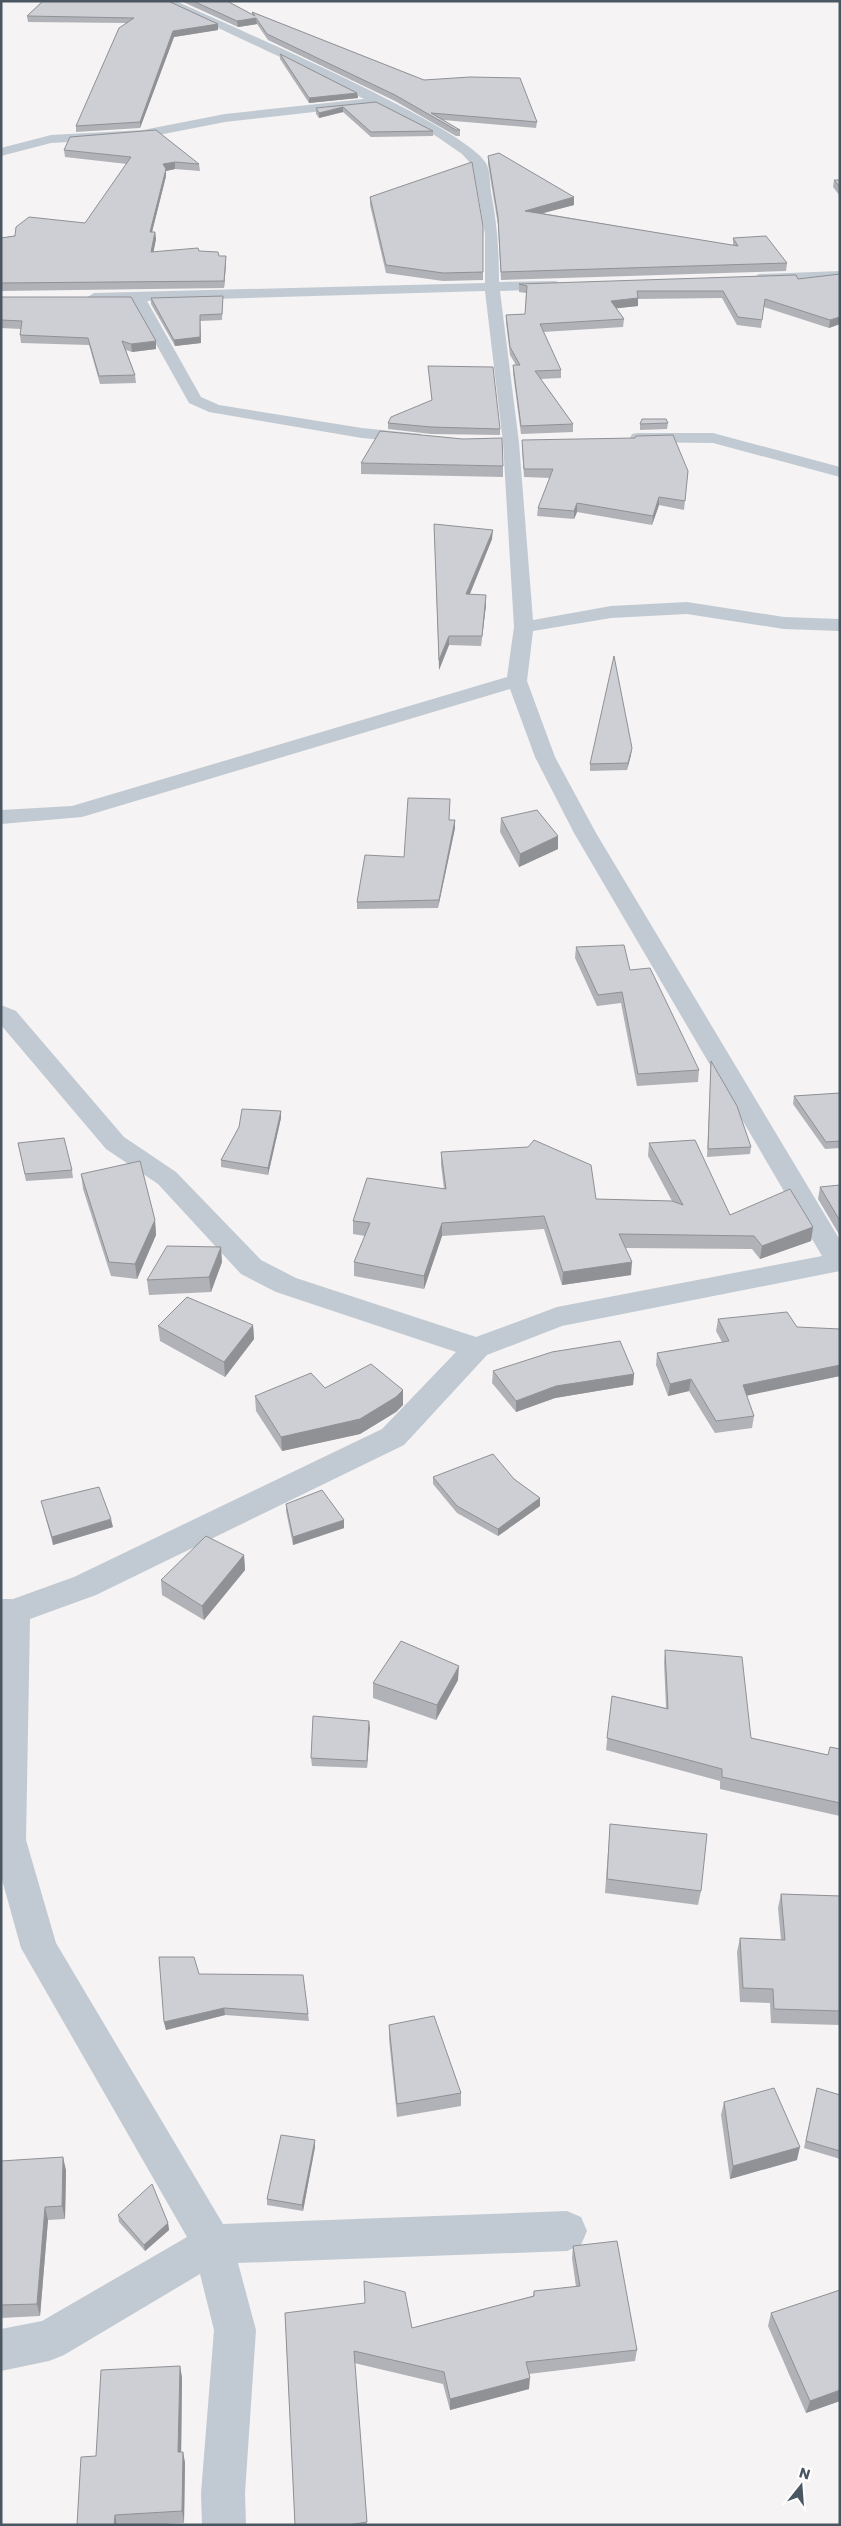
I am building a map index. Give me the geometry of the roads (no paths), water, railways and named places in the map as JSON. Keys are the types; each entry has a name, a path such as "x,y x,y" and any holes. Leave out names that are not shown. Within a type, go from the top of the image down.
{"street":[{"path":"166,1 302,62 441,133 467,151 480,164 492,234 492,287 511,442 524,627 517,681 545,757 585,832 840,1262 557,1317 477,1348 393,1436 85,1586 8,1612 10,1840 39,1948 213,2244 235,2330 223,2493 224,2525"},
{"path":"1,152 51,140 143,134 225,118 378,101"},
{"path":"744,278 840,274"},
{"path":"80,298 138,298 569,284"},
{"path":"138,298 195,400 215,409 362,433 436,440"},
{"path":"619,439 677,436 713,438 840,472"},
{"path":"524,627 611,612 687,608 784,623 840,625"},
{"path":"1,817 74,812 517,681"},
{"path":"1,1012 7,1016 114,1143 167,1178 251,1267 286,1285 477,1348"},
{"path":"1,2350 48,2340 213,2244 568,2231"}]}
